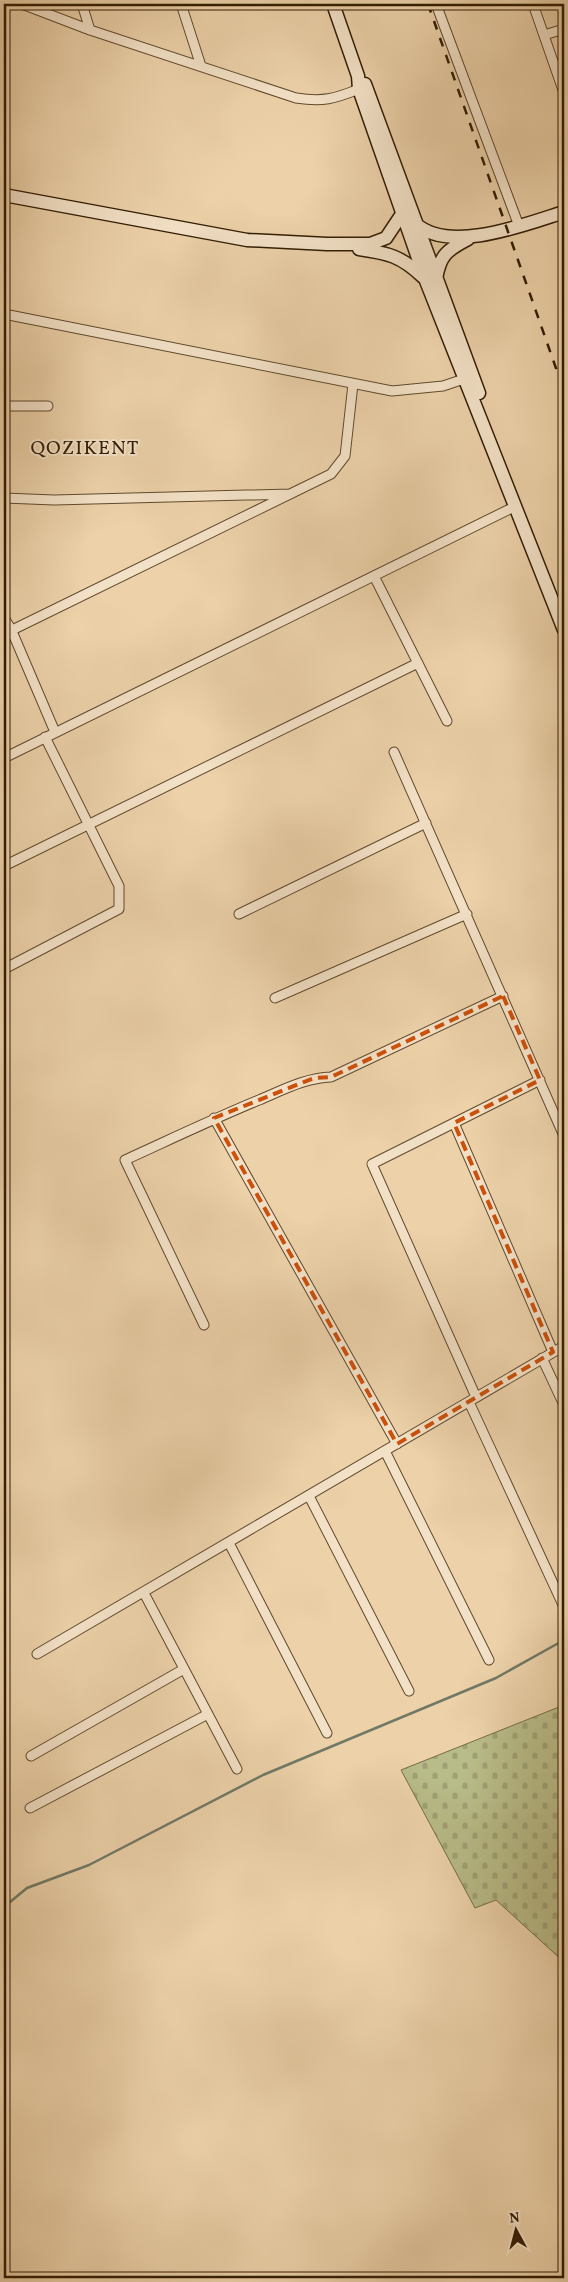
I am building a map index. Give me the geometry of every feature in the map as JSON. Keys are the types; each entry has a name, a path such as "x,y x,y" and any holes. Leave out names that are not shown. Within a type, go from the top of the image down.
{"main road":[{"path":"333,4 402,214 431,280 564,610"},
{"path":"358,82 367,86 415,223 431,280 464,379 564,630"},
{"path":"4,195 247,240 327,244 370,244 386,238 402,214"},
{"path":"415,223 425,232 444,238 472,236 519,226 564,212"},
{"path":"431,280 448,249 472,236"},
{"path":"327,244 382,252 407,262 431,280"}],"street":[{"path":"22,4 90,30 296,98 319,101 333,99 358,82"},
{"path":"82,4 90,30"},
{"path":"180,4 201,66"},
{"path":"436,4 519,226"},
{"path":"534,4 564,93"},
{"path":"544,35 564,29"},
{"path":"4,314 392,391 442,386 464,379"},
{"path":"7,631 331,474 345,456 353,384"},
{"path":"4,406 48,406"},
{"path":"4,498 54,500 293,494"},
{"path":"4,758 516,506"},
{"path":"374,576 447,721"},
{"path":"4,618 7,631 55,732"},
{"path":"4,866 418,663"},
{"path":"4,969 119,909 118,886 45,737"},
{"path":"394,752 564,1136"},
{"path":"239,914 426,823"},
{"path":"275,998 467,914"},
{"path":"204,1325 125,1160 214,1118 314,1078 331,1077 503,996"},
{"path":"540,1080 372,1164 472,1400 564,1607"},
{"path":"214,1118 397,1444"},
{"path":"454,1123 553,1352"},
{"path":"37,1654 564,1346"},
{"path":"542,1358 564,1405"},
{"path":"385,1451 489,1660"},
{"path":"309,1496 409,1692"},
{"path":"228,1543 327,1732"},
{"path":"144,1593 237,1769"},
{"path":"31,1756 184,1669"},
{"path":"30,1808 208,1714"}],"highlighted area":[{"path":"503,996 540,1080 454,1123 553,1352 397,1444 214,1118 314,1078 331,1077"}],"green space":[{"path":"564,1705 564,1962 496,1900 475,1908 401,1770"}],"waterway":[{"path":"4,1907 27,1888 89,1865 263,1775 496,1678 564,1640"}],"railway":[{"path":"428,4 564,391"}],"district":[{"name":"QOZIKENT","path":"85,449"}]}
